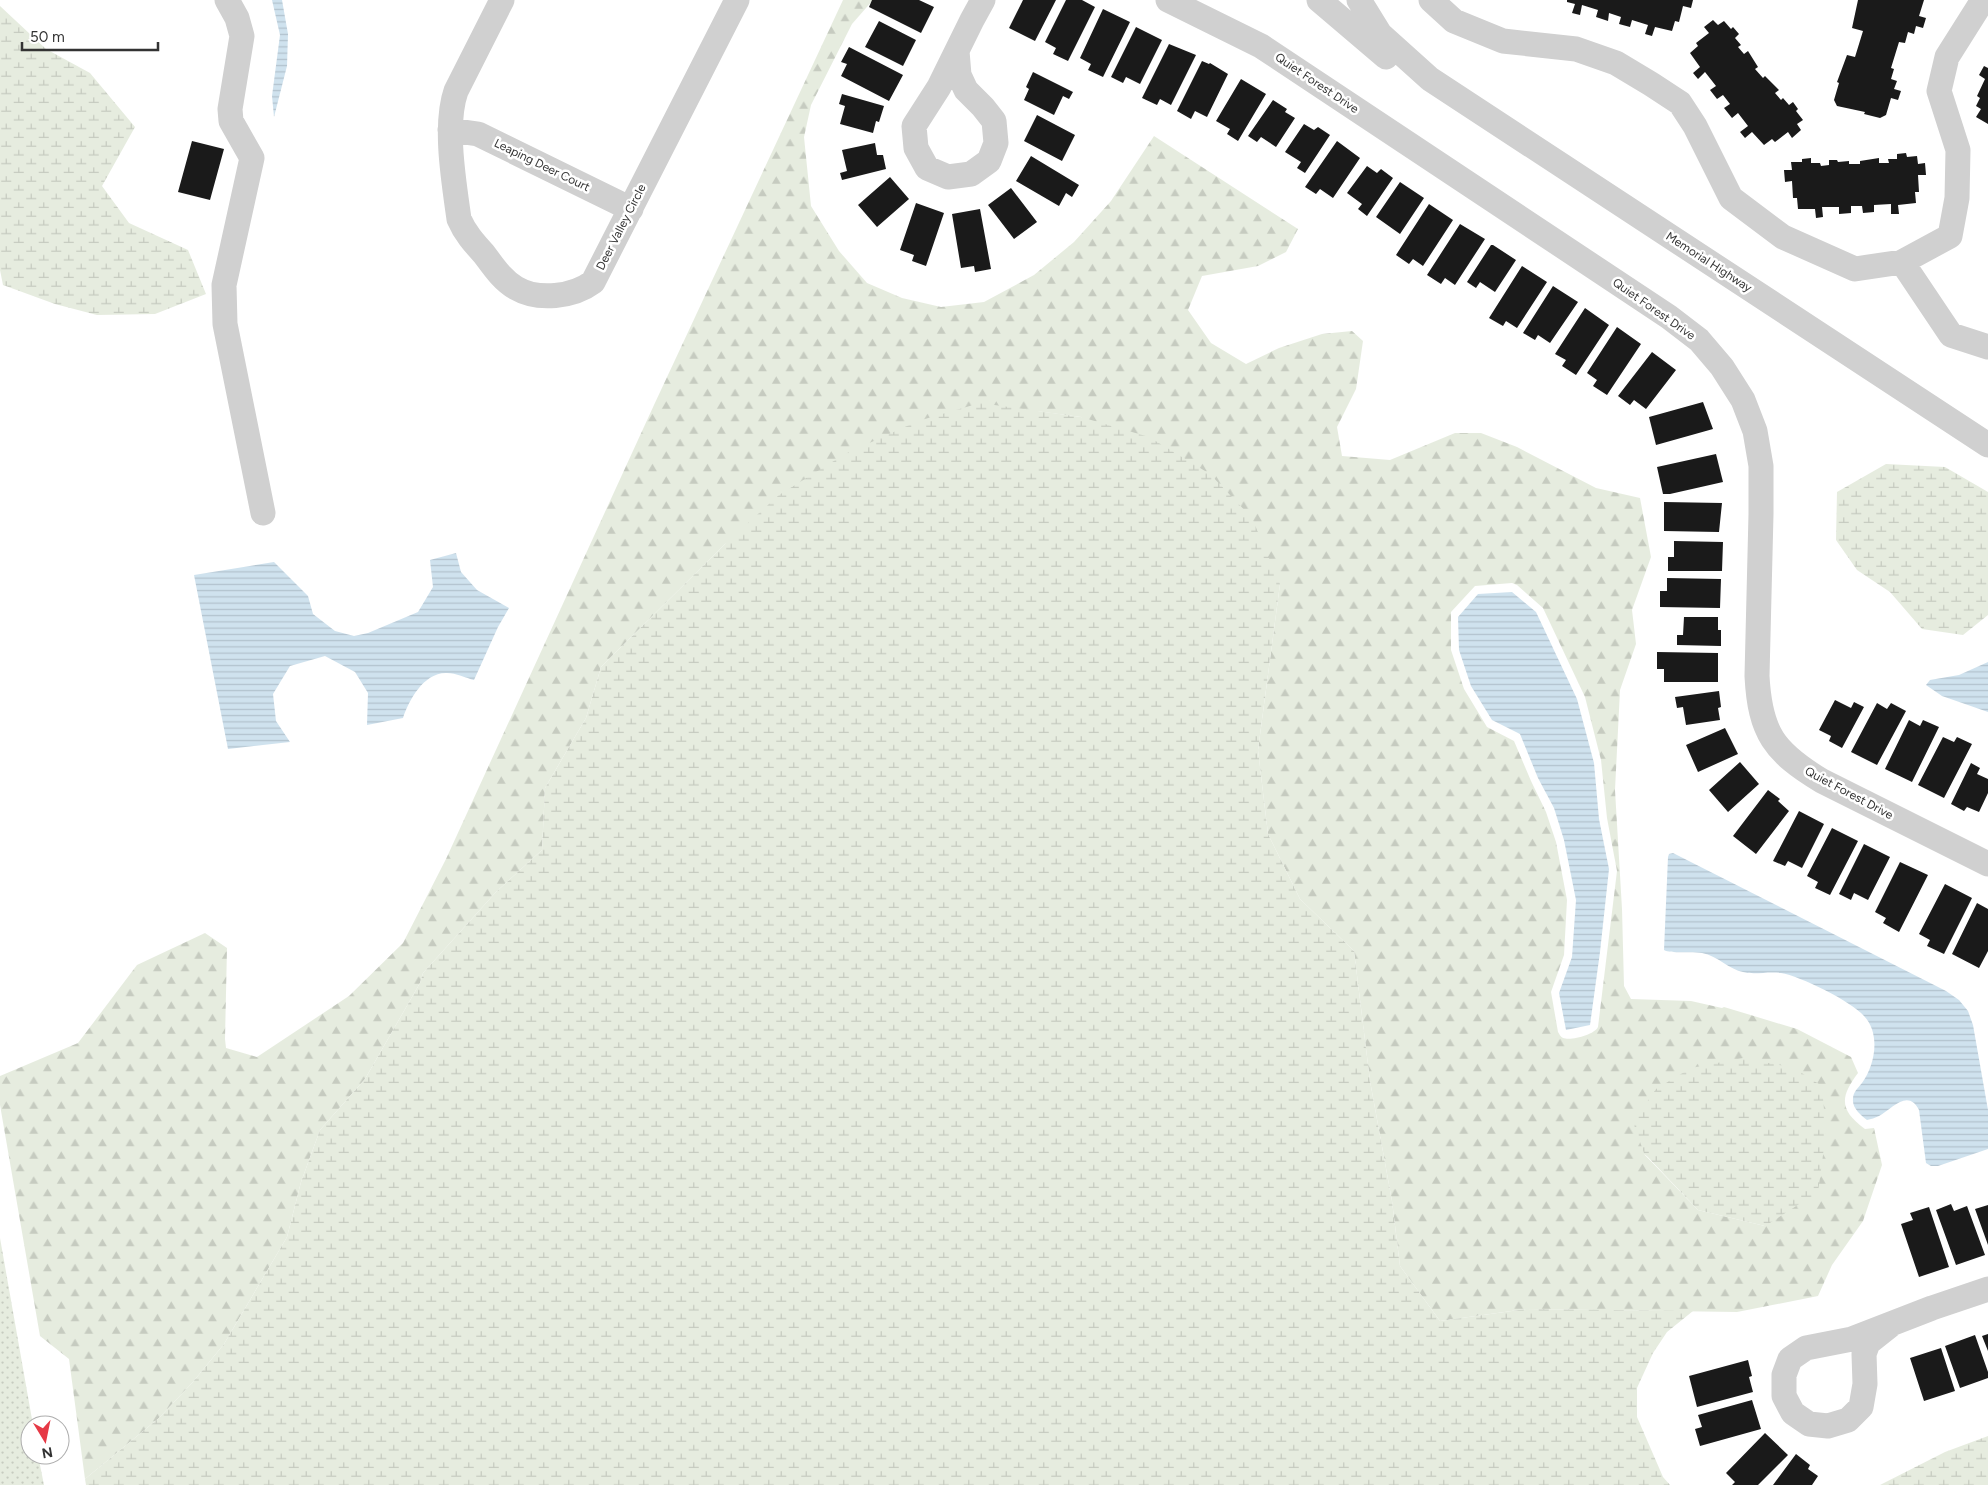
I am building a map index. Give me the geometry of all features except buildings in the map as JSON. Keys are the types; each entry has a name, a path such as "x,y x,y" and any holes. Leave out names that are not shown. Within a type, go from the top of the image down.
{"street":[{"path":"227,0 237,18 242,36 230,109 231,121 252,158 224,285 224,324 263,513"},
{"name":"Deer Valley Circle","path":"502,0 451,104 450,130 459,220 465,232 505,280 529,294 551,295 583,290 593,282 737,0"},
{"path":"957,51 959,75 966,90 983,106 994,121 996,142 989,161 971,174 948,177 927,168 916,148 914,126 939,87 957,51 983,0"},
{"name":"Quiet Forest Drive","path":"1168,0 1261,46 1668,317 1699,340 1722,367 1743,400 1755,431 1761,466 1757,676 1758,703 1764,724 1780,751 1799,767 1822,781 1988,864"},
{"name":"Memorial Highway","path":"1320,0 1392,63 1430,79"},
{"name":"Memorial Highway","path":"1359,0 1380,34 1430,79 1988,445"},
{"path":"1431,0 1454,21 1503,41 1576,49 1616,63 1658,89 1680,103 1690,118 1731,198 1783,237 1855,269 1902,262 1950,236 1958,198 1958,150 1939,91 1947,57 1983,0"},
{"name":"Leaping Deer Court","path":"450,130 478,134 631,208"},
{"path":"1902,262 1951,335 1988,347"},
{"path":"1892,1324 1868,1343 1864,1354 1865,1384 1861,1407 1848,1420 1828,1426 1809,1424 1793,1413 1784,1396 1784,1375 1790,1359 1806,1348 1852,1339 1892,1324 1988,1289"}],"green space":[{"path":"843,0 873,0 852,24 811,105 804,137 811,206 839,251 867,283 902,298 941,307 984,302 1034,275 1074,242 1111,201 1154,136 1298,229 1286,252 1258,266 1202,276 1188,310 1211,343 1246,364 1279,348 1322,334 1352,331 1363,341 1356,389 1337,427 1342,456 1390,460 1455,433 1481,433 1517,447 1596,488 1640,498 1651,557 1632,610 1636,644 1620,690 1615,790 1622,909 1624,986 1631,999 1691,1001 1724,1007 1797,1029 1851,1057 1858,1073 1848,1089 1845,1103 1850,1116 1856,1122 1865,1129 1874,1128 1882,1165 1863,1221 1832,1265 1818,1296 1737,1312 1526,1309 1440,1321 1400,1266 1392,1201 1370,1081 1354,951 1300,899 1268,834 1258,750 1280,584 1081,417 1036,411 725,544 601,667 586,718 545,788 542,850 496,892 423,973 420,983 365,1079 320,1130 301,1182 287,1237 224,1344 192,1383 159,1418 85,1479 69,1359 40,1336 0,1105 0,1076 78,1043 137,965 205,933 227,948 226,1048 257,1057 349,996 403,943 446,859 654,405","holes":["1512,583 1517,585 1543,608 1585,697 1601,760 1607,818 1617,871 1598,1027 1592,1033 1571,1039 1563,1038 1558,1032 1551,992 1564,955 1567,900 1556,842 1546,812 1514,741 1487,727 1464,689 1451,650 1451,612 1475,586","1644,1154 1765,1226 1698,1210"]},
{"path":"0,6 46,49 90,73 135,127 102,186 129,223 188,250 206,294 155,314 97,315 55,304 3,285 0,270"},
{"path":"980,403 1081,417 1149,437 1210,474 1252,518 1280,584 1258,750 1268,834 1300,899 1354,951 1370,1081 1392,1201 1400,1266 1440,1321 1526,1309 1693,1311 1667,1332 1653,1353 1637,1388 1637,1417 1663,1477 1670,1485 86,1485 85,1479 159,1418 192,1383 224,1344 287,1237 301,1182 320,1130 365,1079 420,983 423,973 496,892 542,850 545,788 586,718 601,667 725,544 779,495 845,454 918,421"},
{"path":"1886,464 1945,467 1988,492 1988,615 1963,635 1922,629 1890,592 1857,570 1836,540 1837,492"},
{"path":"1743,1058 1794,1068 1822,1086 1826,1133 1818,1192 1765,1226 1698,1210 1644,1153 1633,1122 1656,1089 1691,1068"},
{"path":"0,1238 31,1415 20,1415 20,1465 40,1465 44,1485 0,1485"},
{"path":"1988,1436 1988,1485 1880,1485 1945,1452"}],"water":[{"path":"272,0 282,0 288,34 287,66 274,117 272,96 280,35"},
{"path":"456,553 461,572 477,590 509,608 498,627 474,680 447,673 431,677 413,696 403,718 367,725 368,693 355,672 325,656 290,666 273,694 276,721 290,742 228,749 194,575 274,562 308,596 313,614 335,631 354,636 368,633 418,612 433,587 430,560"},
{"path":"1512,592 1536,612 1577,699 1594,763 1599,819 1609,869 1590,1025 1566,1030 1559,993 1572,957 1576,900 1564,840 1554,808 1538,778 1520,734 1492,720 1471,686 1459,650 1458,617 1478,594"},
{"path":"1988,662 1988,712 1942,696 1926,685 1930,680 1959,675"},
{"path":"1673,853 1946,991 1959,1000 1968,1011 1973,1025 1988,1110 1988,1149 1938,1166 1931,1166 1926,1163 1919,1110 1915,1104 1905,1100 1879,1116 1867,1120 1860,1114 1855,1108 1853,1097 1867,1076 1873,1059 1874,1040 1869,1023 1864,1016 1848,1003 1825,990 1789,975 1738,971 1719,960 1698,952 1671,952 1664,950 1668,857 1669,854"}]}
